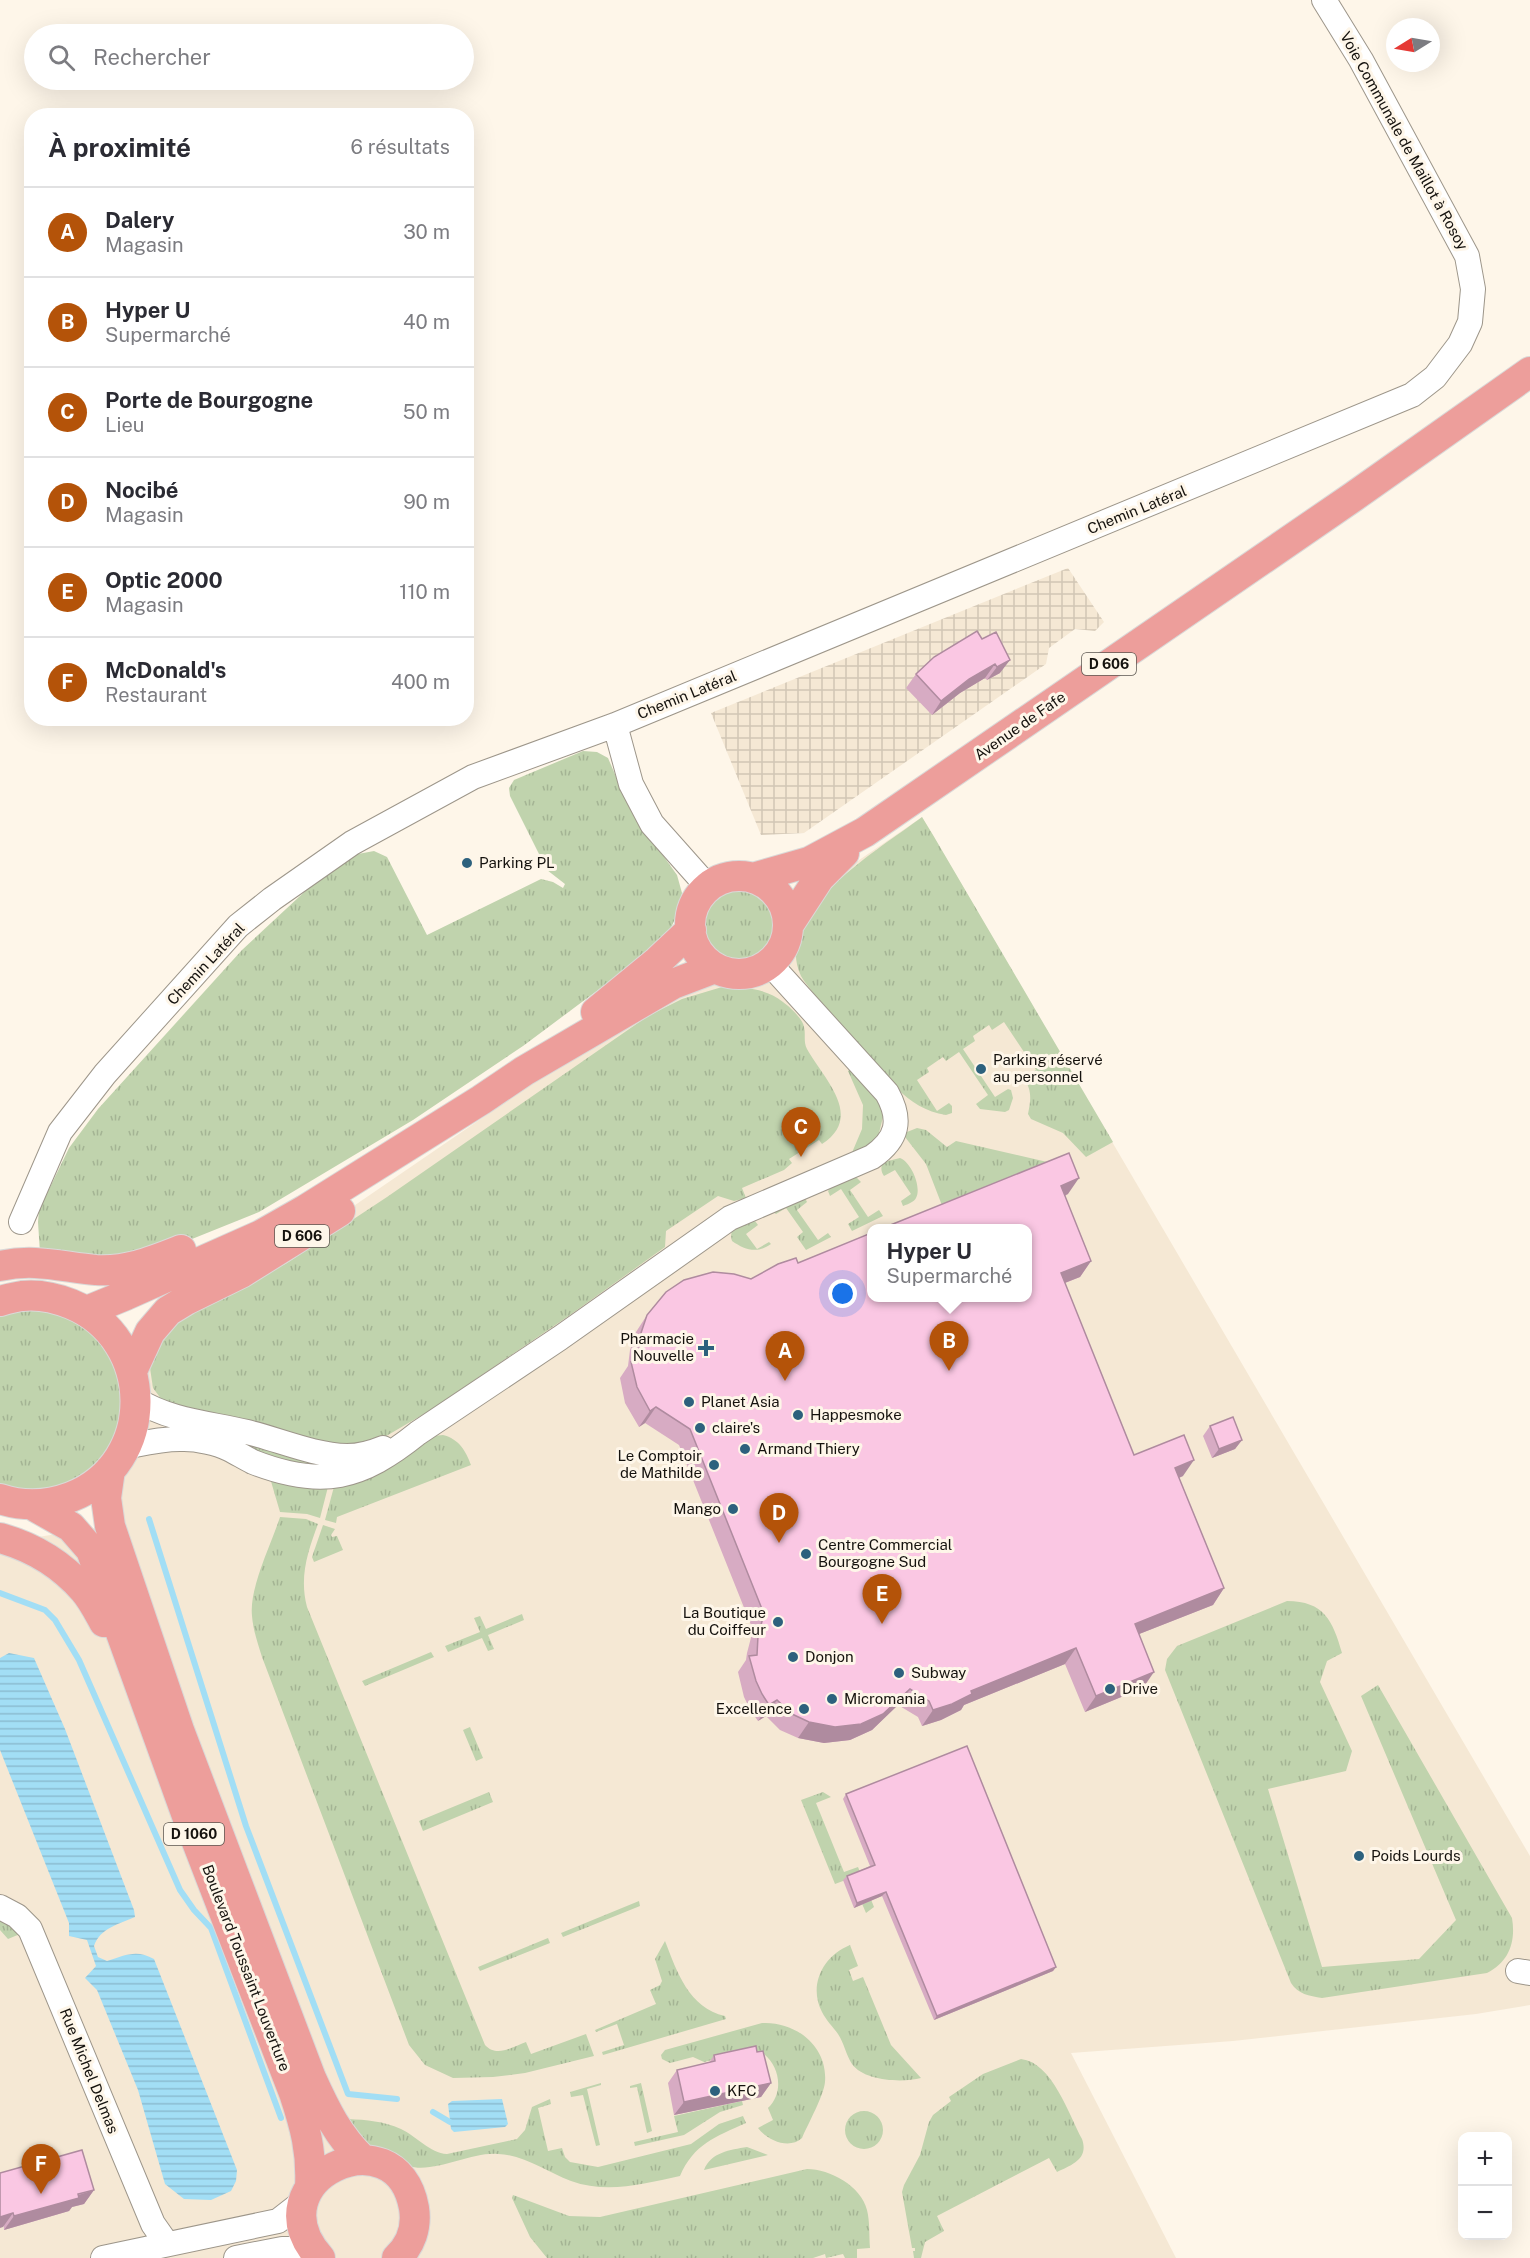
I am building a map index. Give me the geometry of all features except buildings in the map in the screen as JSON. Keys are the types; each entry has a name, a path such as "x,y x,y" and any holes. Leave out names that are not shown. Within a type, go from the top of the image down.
{"main road":[{"name":"Avenue de Fafe","path":"753,878 809,862 865,832 1353,497 1530,372"},
{"name":"Avenue de Fafe","path":"789,924 819,878 865,832"},
{"path":"738,876 753,878 767,884 778,895 786,909 789,924 787,939 780,953 770,964 757,971 743,974 728,973 715,968 703,958 694,945 691,930 692,914 698,899 708,887 722,879 738,876"},
{"name":"D 606","path":"524,1071 658,962 691,930"},
{"name":"D 606","path":"87,1311 261,1234 305,1210 524,1071 673,984 715,968"},
{"name":"D 606","path":"135,1385 150,1332 168,1311 241,1273 362,1197 481,1100"},
{"name":"D 606","path":"0,1266 40,1262 98,1270 124,1269 149,1263 350,1180"},
{"path":"0,1301 23,1296 56,1298 87,1311 102,1322 115,1337 125,1353 135,1385"},
{"name":"Boulevard Toussaint Louverture","path":"135,1385 134,1424 118,1459 106,1498 110,1526 179,1730 311,2078 330,2121 363,2160"},
{"path":"0,1499 34,1506 61,1501 79,1494 96,1483 118,1459"},
{"name":"Boulevard Toussaint Louverture","path":"34,1506 71,1527 91,1551 187,1816 306,2130 312,2163 303,2225 306,2238 316,2253"},
{"path":"0,1538 21,1544 52,1561 85,1591 108,1627 187,1816"},
{"path":"308,2194 320,2175 333,2166 347,2161 363,2160 378,2163 391,2170 403,2181 412,2198 416,2217 409,2245 399,2257"}],"street":[{"name":"Voie Communale de Maillot à Rosoy","path":"1324,0 1361,60 1467,256 1473,289 1470,322"},
{"name":"Chemin Latéral","path":"21,1222 60,1132 105,1074 238,926 272,899 352,843 463,783 615,725 1412,395 1435,377 1460,344 1470,322"},
{"path":"615,725 631,784 652,824 708,887"},
{"path":"118,1459 153,1441 185,1439 227,1448 252,1461 293,1474 315,1478 340,1476 363,1470 400,1448 418,1433 560,1338 730,1218 872,1157 885,1149 891,1141 896,1116 887,1093 770,964"},
{"path":"135,1385 168,1416 346,1456 371,1453 418,1433"},
{"name":"Rue Michel Delmas","path":"0,1907 17,1916 30,1929 153,2224 167,2244"},
{"path":"103,2258 278,2221 308,2194"},
{"path":"236,2258 282,2249 316,2253"}],"shaded area":[{"path":"1068,568 1104,622 1095,631 1075,629 1049,648 1046,664 804,833 761,835 711,713"},
{"path":"922,817 1530,1856 1530,2005 1476,2014 1233,2041 1071,2053 1176,2258 0,2258 0,1543 95,1528 155,1342"}],"green space":[{"path":"583,751 597,752 608,758 630,809 677,875 682,893 678,912 670,930 645,955 523,1046 413,1120 259,1212 192,1239 121,1260 40,1253 39,1210 69,1148 98,1109 242,950 314,883 349,858 374,851 387,857 427,935 541,879 563,888 565,884 547,870 510,796 509,788 514,780"},
{"path":"922,817 1113,1142 1086,1157 1063,1133 1031,1119 1028,1114 1030,1091 1024,1078 1036,1070 1004,1022 992,1030 989,1025 973,1036 975,1041 963,1049 995,1097 1008,1089 1011,1090 1013,1098 1009,1110 1005,1112 980,1109 976,1104 988,1095 959,1052 946,1061 943,1057 927,1068 929,1072 917,1080 937,1111 949,1103 952,1106 952,1113 946,1115 919,1106 897,1089 801,976 796,952 801,929 815,906 834,884 857,864"},
{"path":"732,888 746,888 765,898 775,917 775,931 765,950 746,960 732,960 713,950 703,931 703,917 713,898"},
{"path":"722,987 762,991 776,997 796,1013 805,1030 807,1049 830,1084 840,1109 840,1121 834,1133 822,1144 819,1140 789,1159 792,1163 784,1170 742,1188 746,1198 734,1201 718,1196 666,1231 665,1247 429,1411 376,1442 351,1448 246,1428 162,1400 153,1388 150,1368 155,1346 180,1318 287,1263 387,1197 648,1016 682,999"},
{"path":"851,1068 881,1104 883,1117 878,1137 871,1146 851,1155 862,1129 863,1105 848,1071"},
{"path":"917,1128 926,1130 947,1147 956,1141 1056,1164 943,1208 926,1164 905,1137 907,1132"},
{"path":"900,1158 908,1164 918,1188 915,1199 903,1206 901,1201 911,1194 895,1170 884,1176 881,1169 884,1162"},
{"path":"853,1178 861,1182 850,1190 868,1217 879,1210 883,1216 852,1231 848,1224 859,1217 841,1189 830,1196 828,1191 831,1187"},
{"path":"805,1198 807,1202 797,1210 818,1240 828,1233 831,1237 806,1250 797,1237 803,1232 786,1208 776,1214 773,1212"},
{"path":"755,1221 758,1225 746,1234 757,1249 769,1242 771,1244 761,1249 751,1250 732,1241 732,1230"},
{"path":"25,1306 57,1309 109,1345 126,1404 106,1459 57,1490 27,1493 0,1487 0,1313"},
{"path":"443,1435 453,1439 461,1446 471,1465 337,1517 336,1523 325,1520 335,1483 432,1436"},
{"path":"237,1438 320,1459 319,1473 250,1448"},
{"path":"270,1478 329,1483 320,1518 307,1514 280,1512"},
{"path":"280,1517 306,1519 318,1524 304,1575 307,1607 485,2045 494,2051 500,2051 526,2042 531,2054 586,2034 594,2056 525,2073 453,2078 425,2065 409,2045 262,1657 255,1632 252,1616 254,1593"},
{"path":"323,1525 335,1529 331,1535 332,1537 337,1536 343,1550 314,1562 312,1557"},
{"path":"1287,1601 1300,1602 1318,1609 1325,1615 1335,1631 1342,1653 1327,1661 1320,1682 1352,1751 1346,1771 1268,1789 1322,1967 1419,1959 1456,1920 1361,1696 1378,1685 1512,1918 1512,1943 1506,1957 1487,1973 1322,1998 1300,1992 1291,1983 1165,1670 1167,1659 1177,1646"},
{"path":"522,1614 524,1620 488,1635 494,1649 488,1651 482,1638 448,1652 445,1646 480,1632 474,1618 480,1616 486,1629"},
{"path":"431,1652 434,1657 365,1686 362,1681"},
{"path":"470,1727 483,1758 476,1761 463,1730"},
{"path":"489,1792 493,1802 423,1831 419,1821"},
{"path":"823,1792 831,1797 816,1803 844,1872 858,1867 874,1907 866,1913 851,1878 835,1884 801,1800"},
{"path":"639,1901 640,1906 563,1937 561,1933"},
{"path":"0,1913 18,1924 87,2084 82,2086 20,1934 8,1939 0,1930"},
{"path":"548,1938 550,1943 480,1971 478,1967"},
{"path":"665,1941 674,1965 693,1997 713,2012 725,2016 726,2019 603,2055 602,2052 624,2045 617,2024 596,2032 595,2030 656,2004 650,1990 660,1985 662,1981 655,1959"},
{"path":"850,1945 858,1966 849,1970 853,1981 863,1977 891,2045 921,2078 884,2079 858,2070 852,2064 838,2034 822,2012 817,1992 821,1972 832,1956"},
{"path":"762,2023 786,2026 807,2038 821,2057 825,2069 824,2088 802,2138 797,2142 785,2143 772,2140 758,2128 773,2120 768,2108 778,2088 777,2073 764,2054 744,2052 704,2062 693,2057 670,2063 662,2059 661,2055 665,2050"},
{"path":"1021,2059 1032,2062 1042,2069 1058,2091 1082,2139 1084,2146 1081,2156 1073,2164 1057,2172 1049,2158 937,2216 944,2231 925,2242 921,2258 914,2258 915,2248 912,2248 902,2192 920,2155 929,2122 933,2115 951,2101 949,2097 983,2074"},
{"path":"601,2083 601,2085 587,2089 600,2145 596,2146 583,2095 571,2097 570,2092"},
{"path":"641,2083 652,2131 647,2133 637,2087 630,2088 630,2086"},
{"path":"550,2099 551,2104 538,2108 548,2151 562,2148 565,2157 570,2162 598,2167 691,2144 719,2124 743,2116 746,2123 715,2137 699,2149 680,2176 639,2185 598,2187 571,2181 508,2155 487,2154 429,2167 408,2166 368,2146 359,2138 348,2119 375,2121 394,2126 435,2151 447,2154 517,2139 525,2130 532,2107"},
{"path":"742,2101 743,2105 720,2112 684,2135 635,2146 634,2142 678,2132 674,2116"},
{"path":"864,2111 878,2116 883,2130 878,2144 864,2149 850,2144 845,2130 850,2116"},
{"path":"747,2147 768,2155 704,2170 711,2159 716,2156"},
{"path":"807,2169 825,2172 843,2180 864,2201 869,2219 870,2248 857,2249 857,2258 845,2258 843,2254 826,2258 825,2254 813,2258 547,2258 530,2237 512,2198 513,2195 569,2216 600,2217"}],"water":[{"path":"9,1653 34,1658 65,1729 134,1910 135,1917 111,1927 97,1940 94,1946 98,1957 107,1961 125,1955 142,1954 154,1959 237,2170 236,2181 231,2191 211,2200 184,2199 165,2184 138,2090 97,1990 85,1978 96,1966 87,1940 69,1936 69,1923 0,1750 0,1658"},
{"path":"502,2099 508,2124 505,2127 454,2132 451,2129 448,2104 452,2101"}],"waterway":[{"path":"149,1519 246,1826 348,2094 397,2099"},
{"path":"0,1593 45,1610 55,1620 79,1660 180,1890 211,1928 281,2118"},
{"path":"433,2112 450,2122"}],"place":[{"name":"Parking PL","path":"467,863"},
{"name":"Parking réservé au personnel","path":"981,1069"},
{"name":"Porte de Bourgogne","path":"801,1157"},
{"name":"Pharmacie Nouvelle","path":"706,1348"},
{"name":"Hyper U","path":"949,1371"},
{"name":"Dalery","path":"785,1381"},
{"name":"Planet Asia","path":"689,1402"},
{"name":"Happesmoke","path":"798,1415"},
{"name":"claire's","path":"700,1428"},
{"name":"Armand Thiery","path":"745,1449"},
{"name":"Le Comptoir de Mathilde","path":"714,1465"},
{"name":"Mango","path":"733,1509"},
{"name":"Nocibé","path":"779,1543"},
{"name":"Centre Commercial Bourgogne Sud","path":"806,1554"},
{"name":"La Boutique du Coiffeur","path":"778,1622"},
{"name":"Optic 2000","path":"882,1624"},
{"name":"Donjon","path":"793,1657"},
{"name":"Subway","path":"899,1673"},
{"name":"Drive","path":"1110,1689"},
{"name":"Micromania","path":"832,1699"},
{"name":"Excellence","path":"804,1709"},
{"name":"Poids Lourds","path":"1359,1856"},
{"name":"KFC","path":"715,2091"},
{"name":"McDonald's","path":"41,2194"}]}
